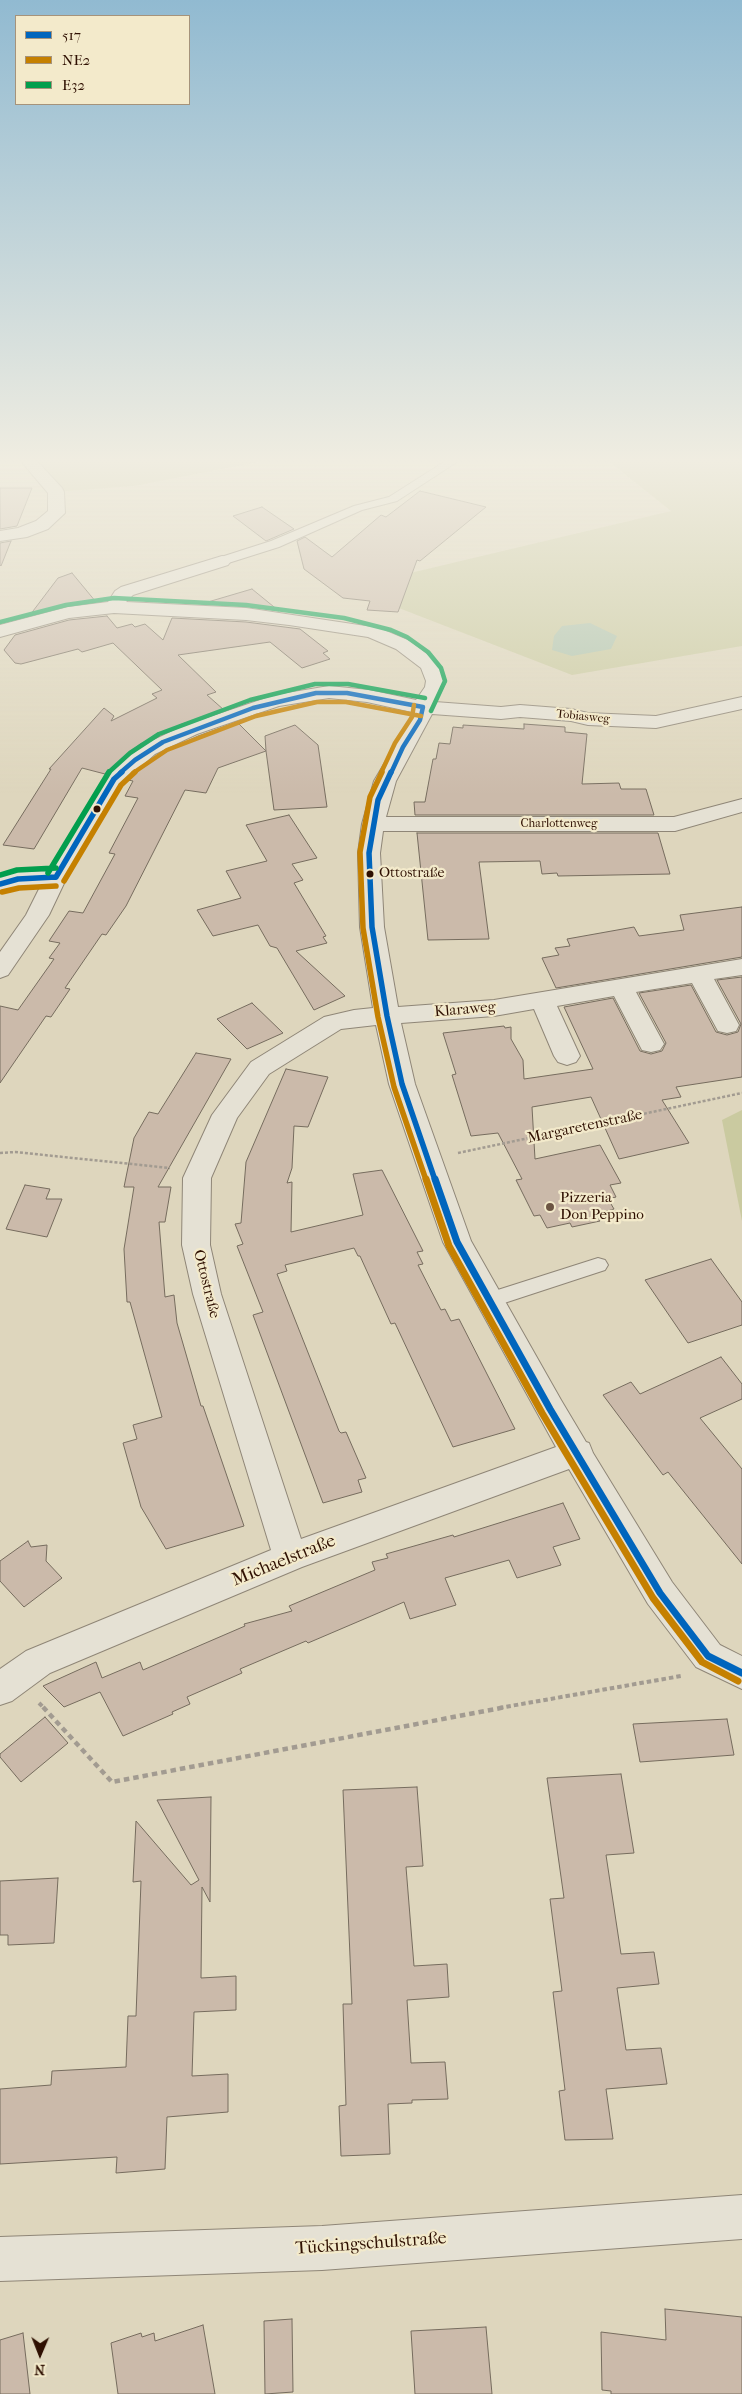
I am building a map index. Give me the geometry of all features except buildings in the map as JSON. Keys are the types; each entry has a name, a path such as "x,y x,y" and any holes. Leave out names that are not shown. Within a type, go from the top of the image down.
{"street":[{"path":"114,607 121,595 127,591 188,572"},
{"path":"0,631 68,613 114,607 246,614 289,618 372,632 414,651 430,666 436,680 423,707 420,720 385,782 372,824 369,853 372,927 387,1016 402,1084 457,1242 550,1409 578,1452 660,1593 708,1656 742,1673"},
{"name":"Tobiasweg","path":"0,970 37,915 56,877 114,779 135,760 163,742 253,708 296,696 316,693 347,693 423,707 501,713 537,712 572,715 588,719 656,722 742,703"},
{"name":"Charlottenweg","path":"372,824 676,824 742,805"},
{"path":"0,884 18,879 56,877"},
{"name":"Klaraweg","path":"387,1016 494,1008 742,967"},
{"path":"699,974 727,1025"},
{"path":"621,987 650,1044"},
{"path":"542,1000 567,1056"},
{"name":"Ottostraße","path":"290,1557 207,1294 196,1245 197,1178 225,1115 260,1068 333,1024 354,1018 387,1016"},
{"name":"Michaelstraße","path":"8,1683 38,1662 290,1557 578,1452"},
{"name":"Tückingschulstraße","path":"0,2259 322,2248 742,2217"}],"lane":[{"path":"489,1300 598,1264"}],"path":[{"name":"Margaretenstraße","path":"428,1159 742,1093"},
{"path":"0,1153 16,1152 200,1171"},
{"path":"8,1683 112,1782 434,1720 648,1683 693,1673 708,1656"}],"shaded area":[{"path":"416,572 742,572 742,646 572,675 347,588"},
{"path":"590,623 617,636 611,649 572,656 552,650 554,636 562,626"},
{"path":"742,1110 742,1221 722,1120"}],"transit line":[{"name":"E32","path":"0,622 66,605 114,598 246,605 344,618 391,630 407,637 428,652 441,668 445,681 431,711"},
{"name":"E32","path":"48,873 107,774 130,753 159,734 250,700 315,684 348,684 425,698"},
{"name":"517","path":"56,877 114,779 135,760 163,742 253,708 316,693 347,693 423,707"},
{"name":"NE2","path":"64,881 121,785 140,767 167,750 256,716 317,702 346,702 421,716"},
{"name":"NE2","path":"414,705 412,717 395,743 370,797 360,852 363,928 378,1017 394,1087 449,1246 542,1413 653,1598 702,1662 738,1681"},
{"name":"517","path":"423,707 420,720 403,747 378,800 369,853 372,927 387,1016 402,1084 457,1242 550,1409 660,1593 708,1656 742,1673"},
{"name":"E32","path":"0,875 17,870 56,868"},
{"name":"517","path":"0,884 18,879 56,877"},
{"name":"NE2","path":"2,892 19,888 56,886"}],"place":[{"name":"Ottostraße","path":"370,874"},
{"name":"Pizzeria Don Peppino","path":"550,1207"}]}
